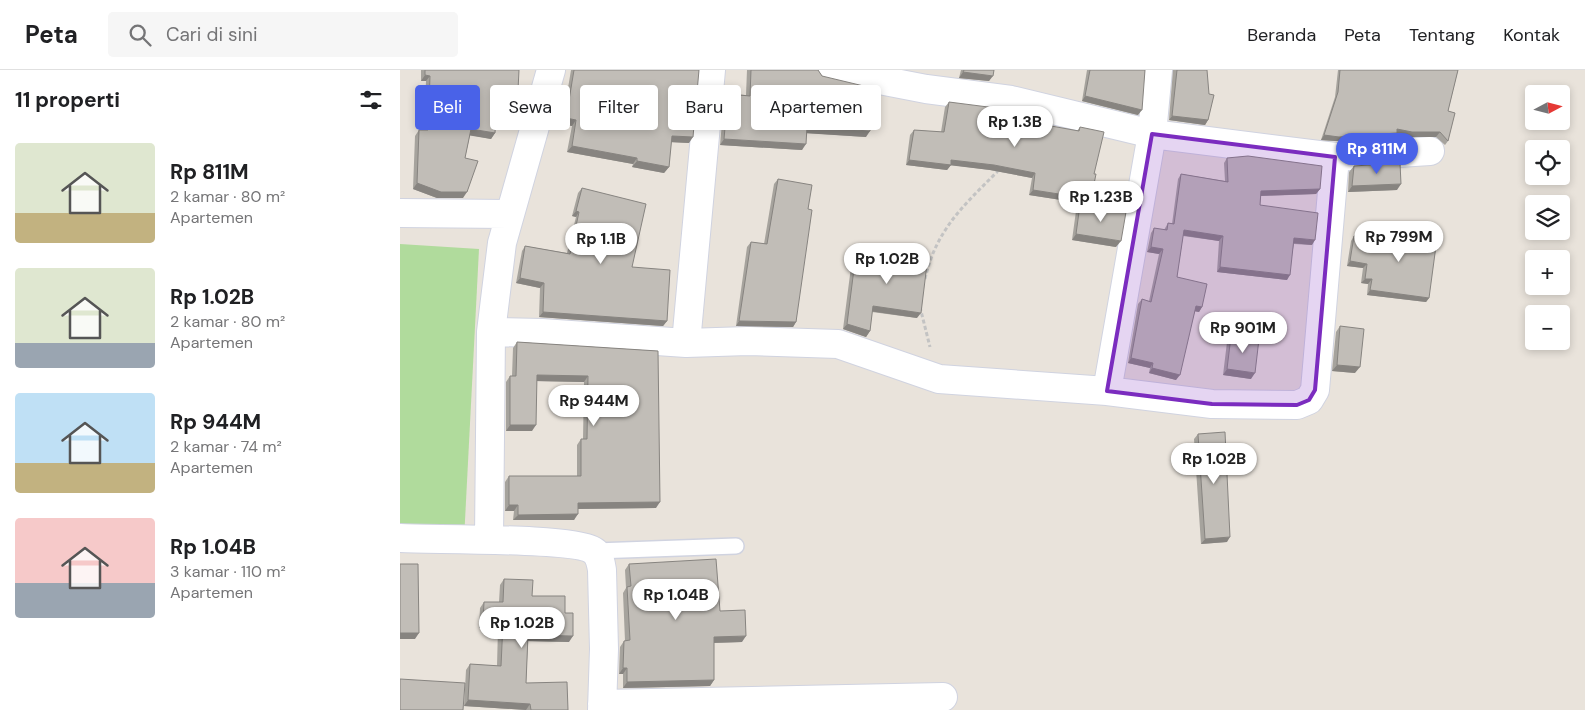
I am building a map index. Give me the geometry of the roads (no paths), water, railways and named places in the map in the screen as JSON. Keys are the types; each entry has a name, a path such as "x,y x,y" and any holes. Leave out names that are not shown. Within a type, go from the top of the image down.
{"street":[{"path":"489,539 491,332 502,243 508,214 529,154 551,70"},
{"path":"686,343 711,70"},
{"path":"828,70 930,80 1152,134 1335,157 1430,151"},
{"path":"1107,391 1152,134 1158,70"},
{"path":"491,332 542,333 686,343 782,342 838,344 939,379 1107,391 1212,404 1297,406 1309,400 1315,390 1335,157"},
{"path":"400,213 508,214"},
{"path":"400,538 440,540 489,539 575,544 594,551 600,559 602,570 604,649 602,707 943,696"}],"lane":[{"path":"594,551 736,546"}]}
